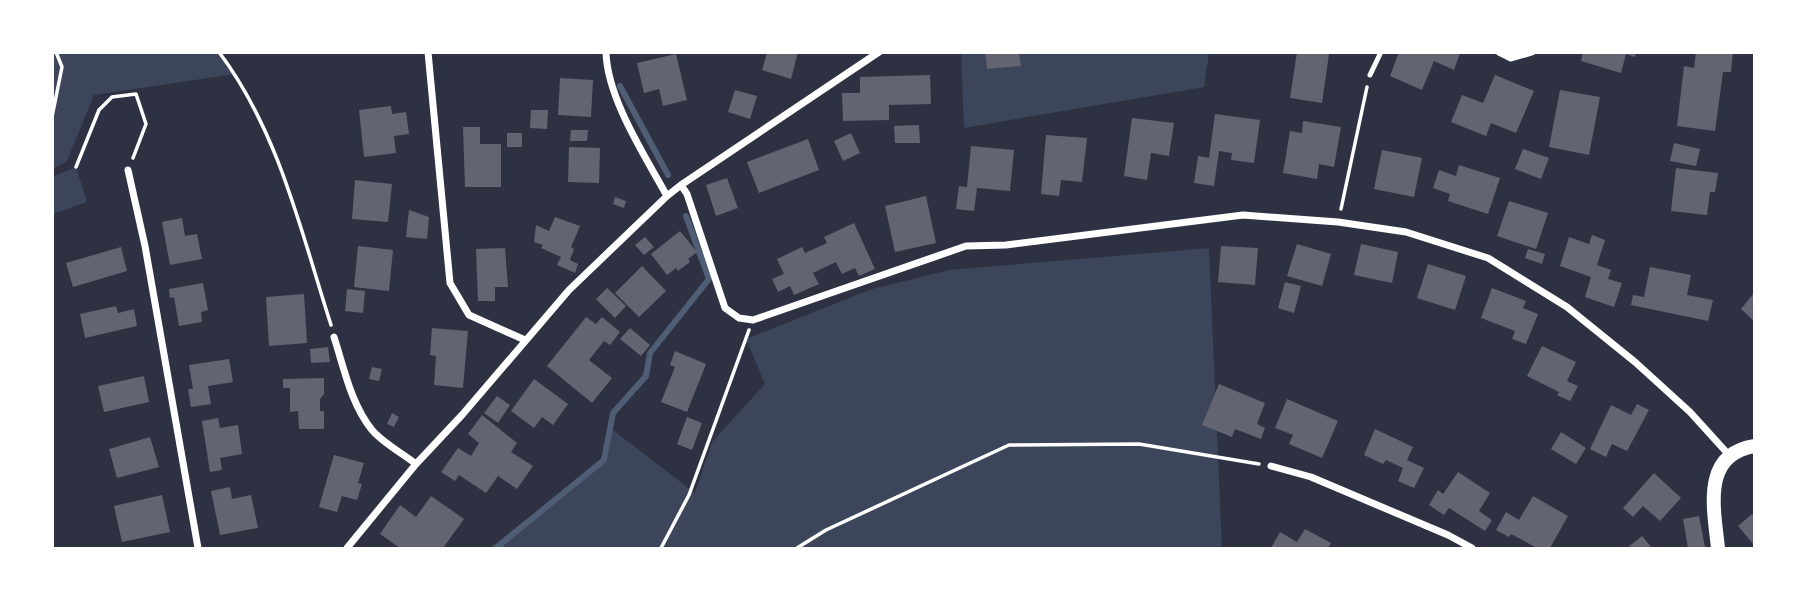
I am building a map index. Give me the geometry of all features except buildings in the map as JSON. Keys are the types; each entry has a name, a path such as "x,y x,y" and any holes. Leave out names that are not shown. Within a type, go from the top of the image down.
{"main road":[{"path":"1718,548 1714,487 1718,468 1730,455 1743,448 1755,446"}],"street":[{"path":"428,52 450,283 469,315 525,340"},
{"path":"607,52 607,69 627,123 667,196"},
{"path":"347,548 416,464 462,415 569,290 667,196 879,52"},
{"path":"1499,52 1511,58 1532,52"},
{"path":"128,170 145,246 198,548"},
{"path":"681,185 687,194 724,307 739,317 753,320 966,246 1006,245 1243,215 1338,222 1406,232 1488,258 1567,307 1690,412 1730,455"},
{"path":"334,337 360,412 374,432 416,464"},
{"path":"1271,466 1311,477 1448,535 1472,548"}],"lane":[{"path":"1370,75 1381,52"}],"path":[{"path":"52,117 62,67 56,52"},
{"path":"219,52 235,74 272,143 334,337"},
{"path":"1338,222 1370,75"},
{"path":"76,167 99,110 112,97 136,94 146,124 128,170"},
{"path":"661,548 689,495 753,320"},
{"path":"797,548 826,530 1009,445 1139,444 1271,466"}],"shaded area":[{"path":"53,53 219,53 235,74 94,95 67,161 53,169"},
{"path":"961,53 1209,53 1204,87 964,128"},
{"path":"76,167 87,202 53,214 52,177"},
{"path":"1209,248 1222,548 490,548 603,459 609,431 613,430 695,493 712,442 765,384 746,339 872,289 949,270"}],"waterway":[{"path":"620,86 668,175"},
{"path":"496,548 604,460 613,413 646,376 650,353 709,279 686,216"}]}
